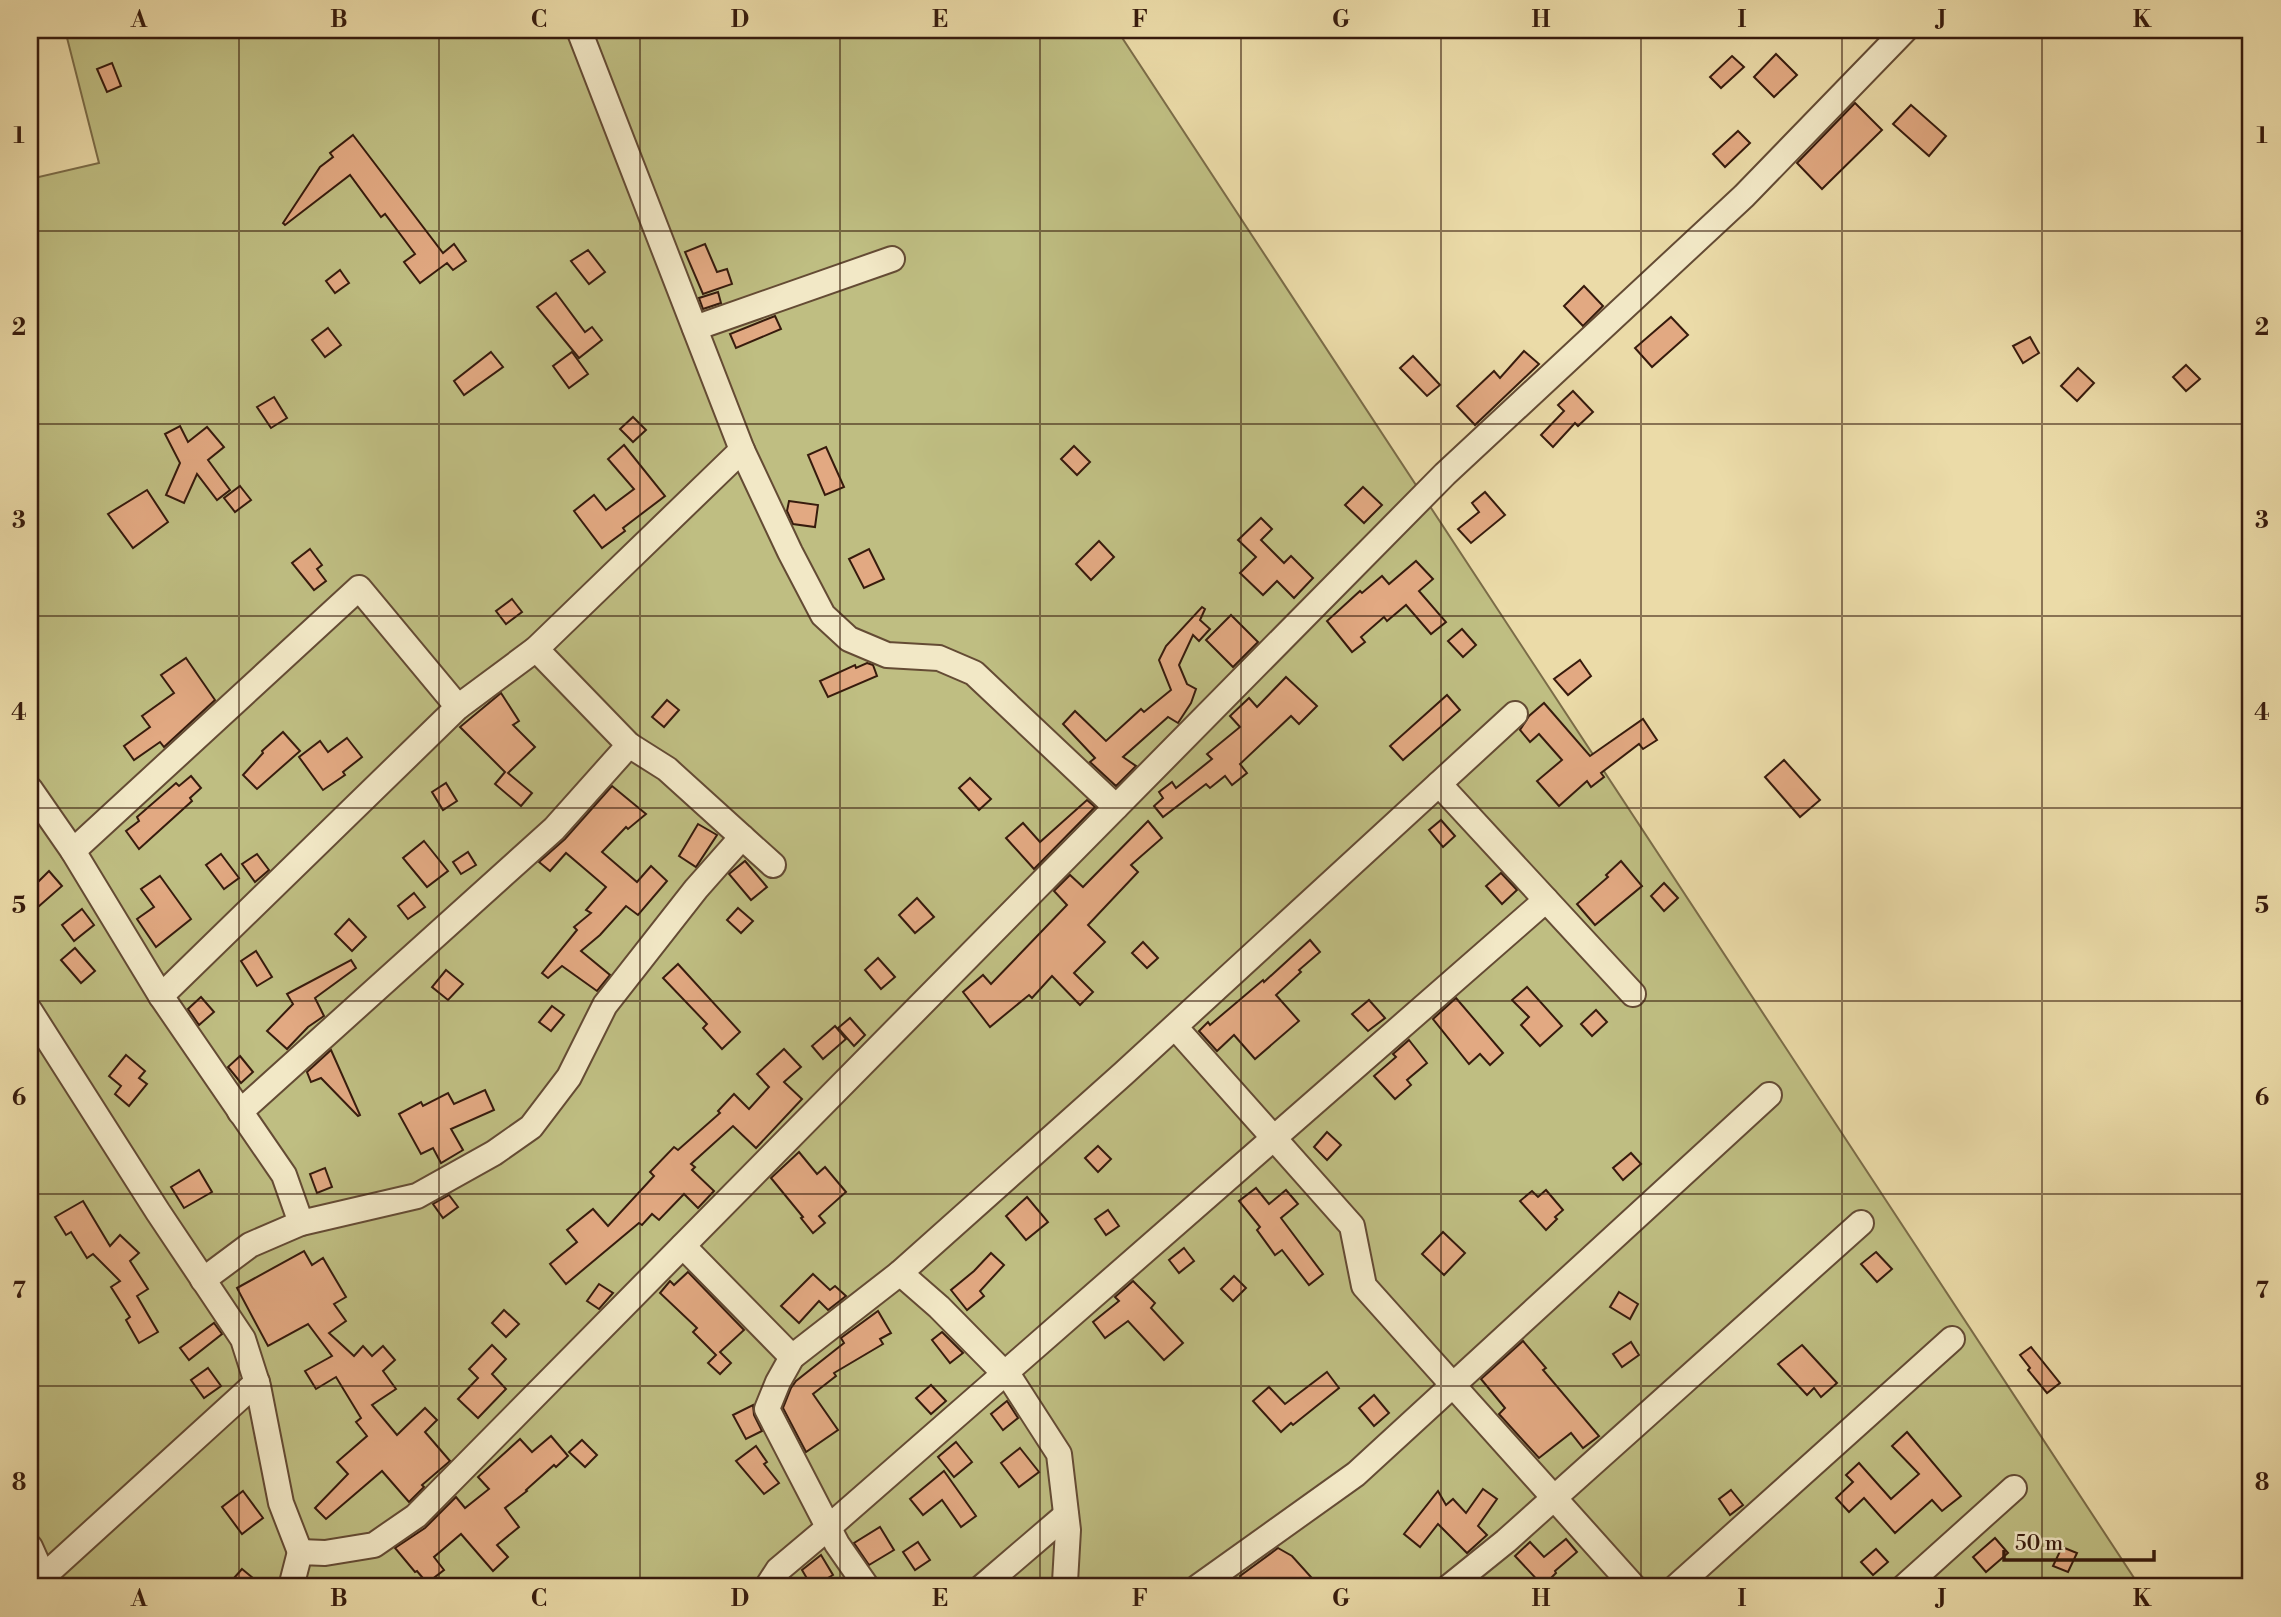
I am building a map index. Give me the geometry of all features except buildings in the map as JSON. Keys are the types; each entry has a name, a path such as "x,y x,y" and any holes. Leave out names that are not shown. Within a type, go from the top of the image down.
{"street":[{"path":"579,30 742,450 823,615 849,639 887,655 939,658 974,673 1116,807"},
{"path":"300,1552 326,1553 374,1545 416,1516 1445,474 1744,196 1905,30"},
{"path":"695,328 892,259"},
{"path":"161,996 458,707 536,649 742,450"},
{"path":"73,851 359,588 458,707"},
{"path":"536,649 629,745 667,769 773,865"},
{"path":"867,1587 829,1527 767,1409 792,1357 900,1273 1175,1027 1515,714"},
{"path":"240,1112 554,829 629,745"},
{"path":"1439,784 1633,994"},
{"path":"30,789 73,851 161,996 284,1175 301,1223"},
{"path":"203,1280 250,1245 301,1223 417,1196 494,1153 531,1127 569,1077 605,1005 696,889 742,837"},
{"path":"767,1587 778,1570 1546,900"},
{"path":"30,1011 158,1212 243,1339 257,1382 281,1503 300,1552 291,1587"},
{"path":"1175,1027 1352,1227 1364,1286 1634,1587"},
{"path":"1200,1587 1356,1474 1769,1095"},
{"path":"1449,1587 1554,1498 1861,1223"},
{"path":"683,1246 792,1357"},
{"path":"900,1273 939,1307 1013,1381 1059,1454 1068,1530 1065,1581 1067,1587"},
{"path":"1676,1587 1952,1339"},
{"path":"30,1547 38,1582 257,1382"},
{"path":"1905,1587 2014,1488"},
{"path":"982,1587 1066,1515"}],"shaded area":[{"path":"65,30 1117,30 2140,1587 30,1587 30,179 99,163"}]}
